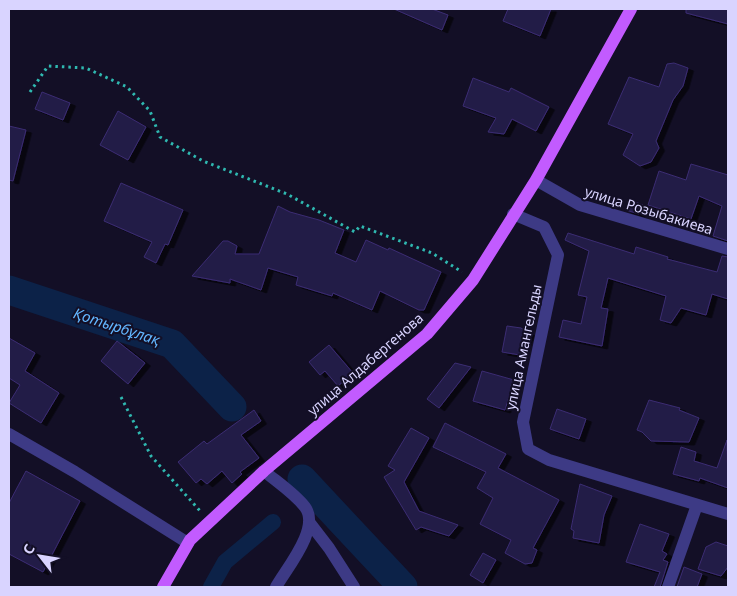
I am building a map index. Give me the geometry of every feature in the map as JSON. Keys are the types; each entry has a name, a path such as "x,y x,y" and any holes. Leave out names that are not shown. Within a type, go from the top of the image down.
{"main road":[{"name":"улица Алдабергенова","path":"164,587 188,544 209,523 264,471 427,334 473,280 536,180 631,9"}],"street":[{"name":"улица Розыбакиева","path":"536,180 580,205 728,249"},
{"name":"улица Амангельды","path":"513,214 544,227 558,255 523,422 528,449 549,460 728,514"},
{"path":"9,434 75,472 188,544"},
{"path":"264,471 304,506 309,522 329,548 354,587"},
{"path":"668,587 697,505"},
{"path":"276,587 301,546 309,522"}],"path":[{"path":"30,92 48,66 86,68 127,87 150,111 160,137 203,161 286,194 355,232 360,226 432,253 473,280"},
{"path":"121,397 151,456 209,523"}],"building":[{"path":"394,9 432,9 448,15 442,30"},
{"path":"508,9 551,9 540,36 503,21"},
{"path":"686,9 728,9 728,24 686,13"},
{"path":"674,63 688,68 683,86 673,100 656,141 659,148 651,162 640,166 623,155 633,134 608,124 629,77 659,87 667,64"},
{"path":"473,78 509,92 511,88 549,107 536,131 512,119 504,134 488,132 496,118 463,106"},
{"path":"42,92 70,103 63,120 35,109"},
{"path":"118,111 146,127 128,160 100,145"},
{"path":"9,126 26,130 13,181 9,180"},
{"path":"691,164 728,175 728,241 713,236 722,206 699,196 691,219 648,205 659,171 686,180"},
{"path":"121,183 183,210 168,245 165,244 156,263 144,257 152,242 104,221"},
{"path":"630,200 643,205 639,214 626,210"},
{"path":"278,206 290,212 319,220 344,230 335,253 356,262 366,240 388,250 389,248 441,272 424,310 419,310 380,291 372,310 333,293 332,296 296,285 298,277 268,268 261,290 230,279 230,283 192,276 223,241 228,241 237,246 235,254 259,254"},
{"path":"568,233 634,254 636,247 668,257 667,259 717,272 722,256 728,257 728,299 712,294 706,315 681,308 671,323 660,320 666,296 608,278 601,308 608,309 602,346 559,337 563,320 581,324 587,297 578,295 589,251 565,240"},
{"path":"507,326 521,328 529,333 520,355 502,352"},
{"path":"9,338 35,353 25,371 59,393 41,423 9,403 20,385 9,378"},
{"path":"117,341 145,363 128,384 101,361"},
{"path":"329,345 353,373 338,386 325,371 320,375 309,362"},
{"path":"455,363 471,367 439,408 427,399"},
{"path":"482,371 514,380 505,410 473,401"},
{"path":"649,400 680,408 679,410 699,418 689,442 651,441 642,432 637,430"},
{"path":"557,409 586,419 579,439 550,429"},
{"path":"254,410 261,421 241,435 259,458 240,472 242,474 232,483 222,471 207,484 201,479 196,483 178,462 204,441 207,444"},
{"path":"445,423 506,454 498,468 559,500 533,548 537,550 532,563 525,564 505,553 511,540 480,524 493,498 477,488 486,472 433,447"},
{"path":"411,428 429,438 404,482 419,511 458,525 449,536 421,527 416,530 384,477 395,470 388,466"},
{"path":"727,440 728,488 700,478 699,481 673,474 681,447 696,452 694,461 717,468"},
{"path":"26,471 80,501 43,572 9,554 9,503"},
{"path":"580,484 612,496 604,515 599,543 573,538 574,531 571,529"},
{"path":"640,524 669,534 662,551 667,554 663,560 668,562 660,587 654,587 660,572 626,562"},
{"path":"716,542 728,546 728,567 721,576 698,569 706,547"},
{"path":"483,553 496,560 483,583 470,575"},
{"path":"684,567 702,574 697,587 677,587"}],"waterway":[{"name":"Қотырбұлақ","path":"9,290 172,344 232,407"},
{"name":"Қотырбұлақ","path":"302,479 403,587"},
{"path":"211,587 225,562 273,522"}]}
